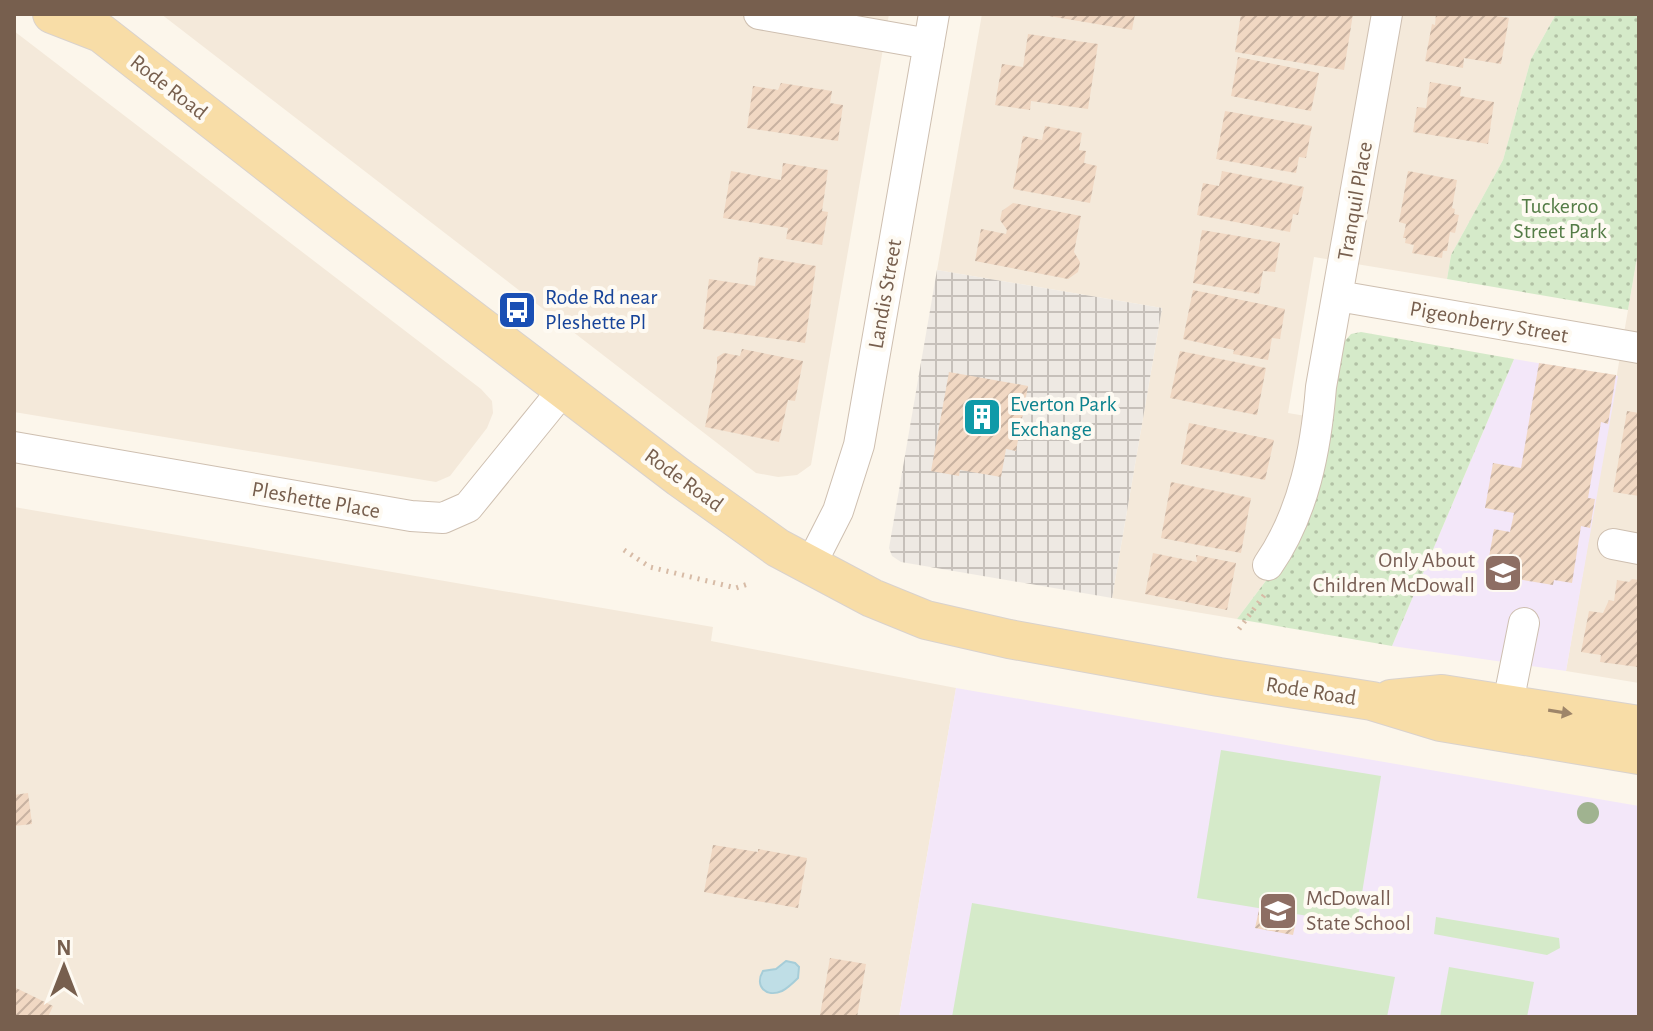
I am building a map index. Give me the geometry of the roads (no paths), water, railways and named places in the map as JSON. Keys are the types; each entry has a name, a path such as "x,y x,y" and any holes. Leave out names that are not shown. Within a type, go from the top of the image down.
{"main road":[{"name":"Rode Road","path":"52,14 96,24 563,390 728,513 778,548 897,610 947,626 1009,639 1372,701 1441,722 1639,755"},
{"name":"Rode Road","path":"1372,701 1442,694 1639,725"}],"street":[{"path":"759,14 929,44"},
{"name":"Landis Street","path":"810,566 838,511 859,445 934,14"},
{"name":"Tranquil Place","path":"1268,565 1280,549 1310,472 1321,387 1387,14"},
{"name":"Pigeonberry Street","path":"1338,296 1639,348"},
{"name":"Pleshette Place","path":"14,447 411,516 443,518 468,507 563,390"},
{"path":"1508,703 1524,623"}],"water":[{"path":"786,961 799,967 798,978 782,991 767,992 760,981 763,971 776,969"}],"place":[{"name":"Rode Rd near Pleshette Pl","path":"517,310"},
{"name":"Everton Park Exchange","path":"982,417"},
{"name":"Only About Children McDowall","path":"1503,573"},
{"name":"McDowall State School","path":"1278,911"}],"park label":[{"name":"Tuckeroo Street Park","path":"1560,218"}]}
